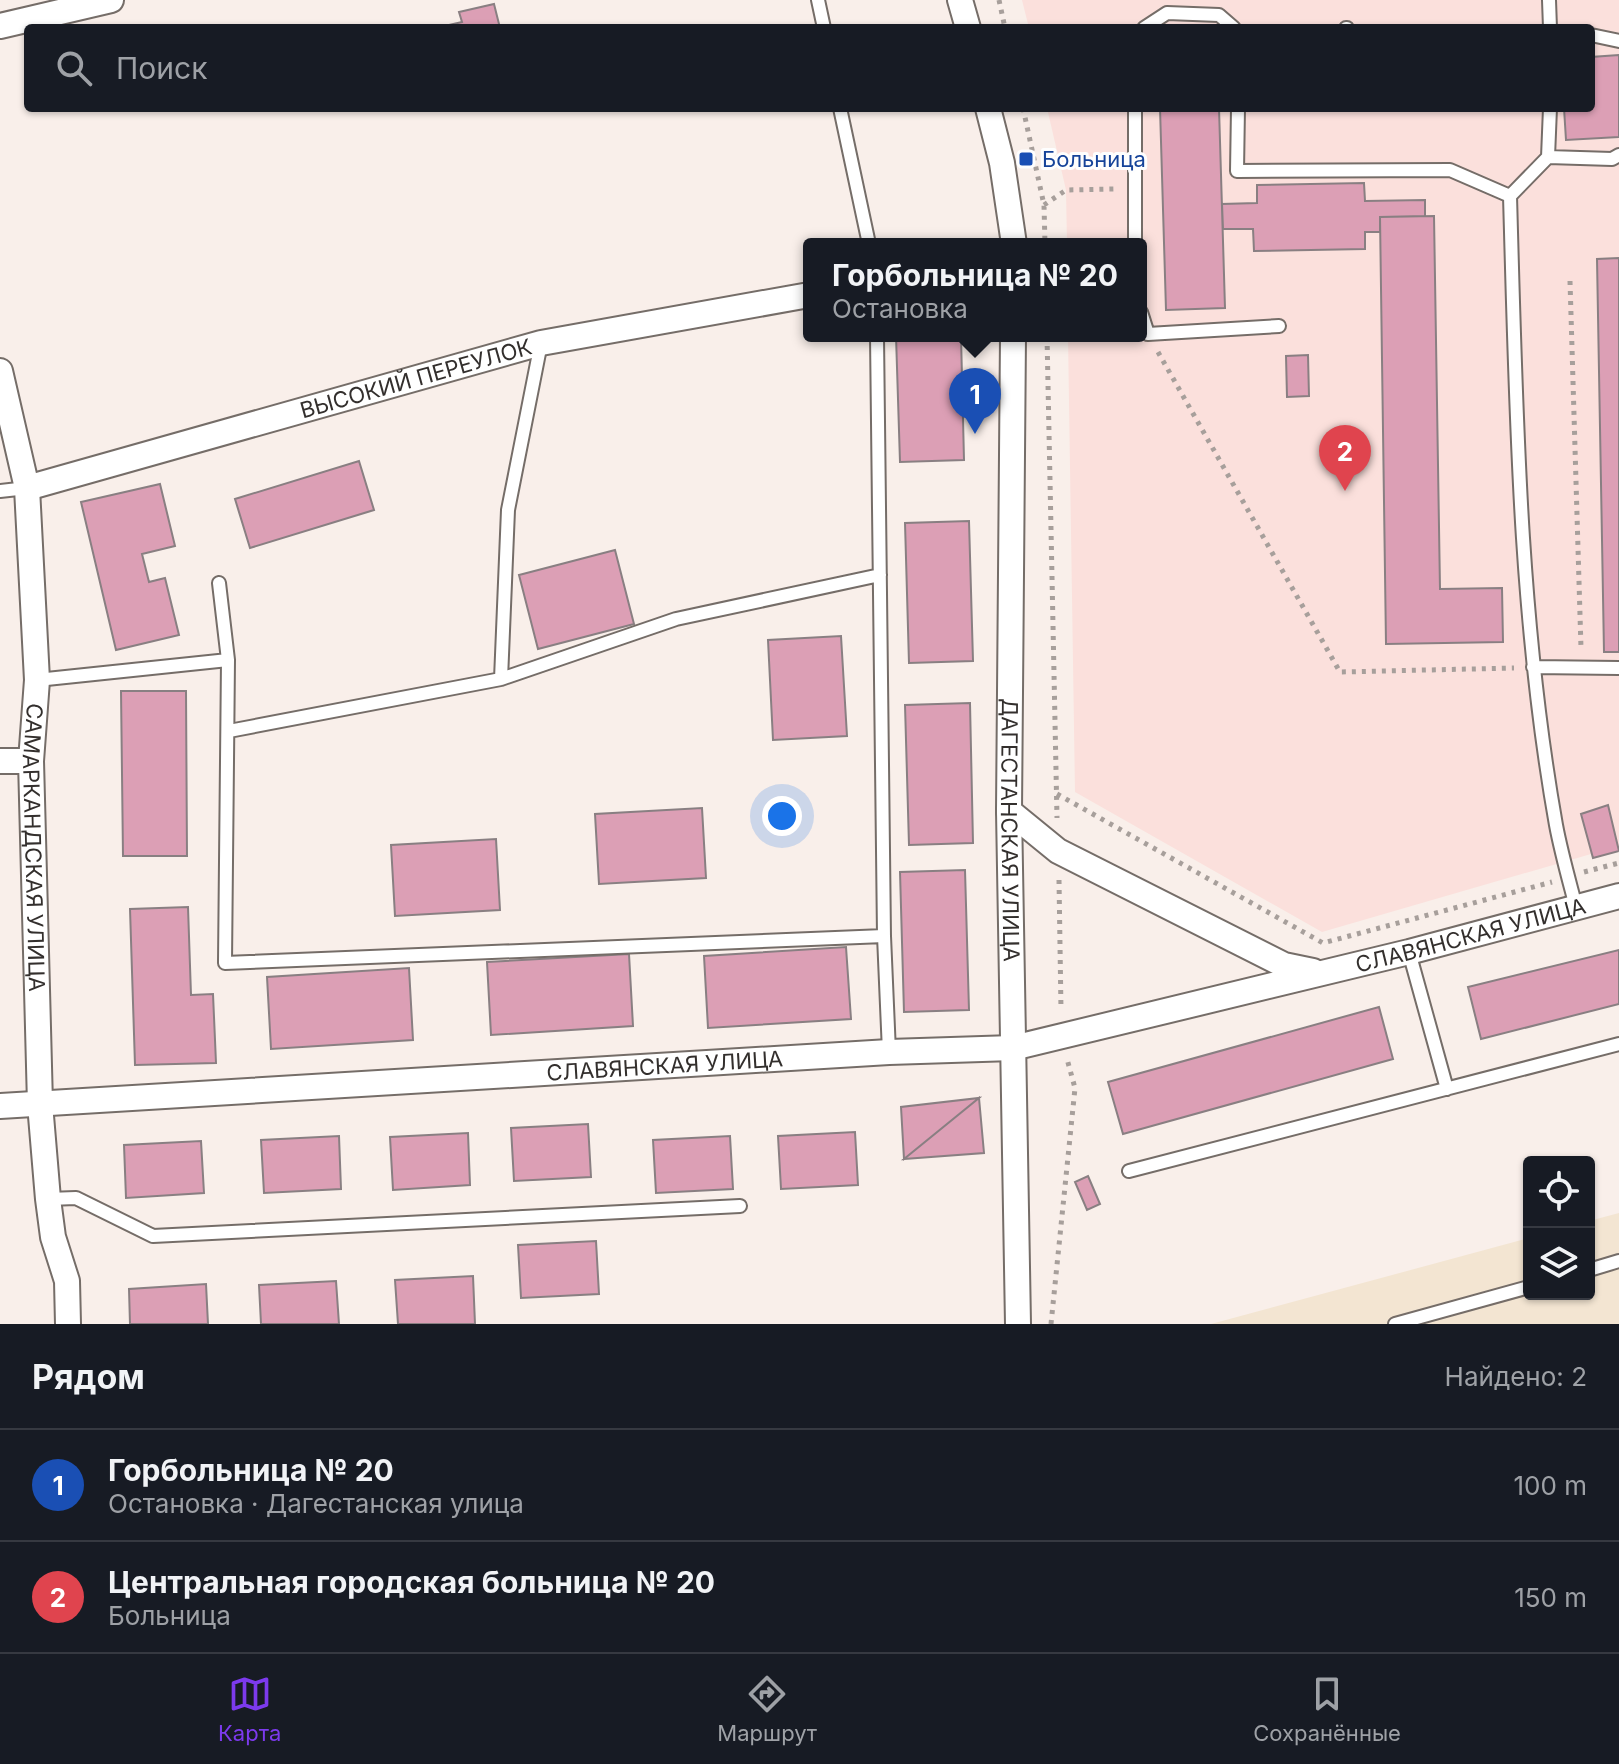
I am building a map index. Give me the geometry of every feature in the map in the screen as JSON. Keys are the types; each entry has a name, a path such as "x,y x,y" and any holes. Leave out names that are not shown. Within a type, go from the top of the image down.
{"street":[{"path":"0,26 57,6 111,0"},
{"path":"960,0 967,24"},
{"path":"989,112 1002,163 1010,238"},
{"name":"ВЫСОКИЙ ПЕРЕУЛОК","path":"27,488 541,343 803,296"},
{"name":"ДАГЕСТАНСКАЯ УЛИЦА","path":"1013,342 1009,811 1018,1324"},
{"name":"САМАРКАНДСКАЯ УЛИЦА","path":"0,371 27,488 37,680 31,761 40,1104 53,1237 67,1281 68,1324"},
{"path":"0,761 31,761"},
{"name":"СЛАВЯНСКАЯ УЛИЦА","path":"1009,811 1058,851 1284,965 1322,972"},
{"name":"СЛАВЯНСКАЯ УЛИЦА","path":"0,1106 889,1052 1013,1048 1409,952 1619,896"}],"lane":[{"path":"818,0 823,24"},
{"path":"1549,0 1553,24"},
{"path":"1150,24 1167,13 1219,15 1229,24"},
{"path":"1595,36 1619,41"},
{"path":"841,112 868,238"},
{"path":"1135,112 1135,238"},
{"path":"1238,112 1237,171 1450,170 1510,196"},
{"path":"1550,112 1548,157 1510,196 1516,404 1533,667 1556,826 1576,907"},
{"path":"1548,157 1612,159 1619,155"},
{"path":"1147,331 1148,334 1279,326"},
{"path":"877,342 884,936 889,1052"},
{"path":"501,679 508,510 541,343"},
{"path":"0,491 27,488"},
{"path":"229,731 501,679 676,619 880,575"},
{"path":"219,583 228,660 225,963 884,936"},
{"path":"37,680 228,660"},
{"path":"1533,667 1619,668"},
{"path":"1409,952 1447,1089"},
{"path":"1129,1171 1619,1044"},
{"path":"48,1199 76,1198 153,1236 740,1206"},
{"path":"1595,1268 1619,1261"},
{"path":"1395,1324 1523,1289"}],"path":[{"path":"999,0 1004,24"},
{"path":"1024,112 1044,205 1045,238"},
{"path":"1044,205 1066,190 1134,188"},
{"path":"1570,281 1582,669"},
{"path":"1148,334 1340,672 1533,667"},
{"path":"1056,793 1323,943 1619,863"}],"shaded area":[{"path":"1022,0 1619,0 1619,851 1593,858 1591,854 1322,932 1075,792 1068,342 1147,342 1147,238 1067,238 1066,190 1048,112 1595,112 1595,24 1028,24"},
{"path":"1619,1213 1619,1324 1211,1324 1523,1240 1523,1300 1595,1300 1595,1219"}],"building":[{"path":"494,4 499,24 453,24 462,22 459,12"},
{"path":"1619,55 1619,137 1566,140 1564,112 1595,112 1595,57"},
{"path":"1160,112 1219,112 1225,308 1166,310"},
{"path":"1364,183 1365,201 1425,200 1425,216 1380,217 1380,232 1365,232 1365,249 1254,251 1253,229 1223,229 1222,204 1257,203 1257,185"},
{"path":"1434,216 1440,589 1502,588 1503,642 1386,644 1380,217"},
{"path":"1619,258 1619,652 1604,652 1597,259"},
{"path":"896,342 961,342 964,460 900,462"},
{"path":"1308,355 1309,396 1287,397 1286,356"},
{"path":"359,461 374,510 250,548 235,499"},
{"path":"160,484 175,546 142,554 149,582 165,578 179,635 116,650 81,502"},
{"path":"969,521 973,661 909,663 905,523"},
{"path":"615,550 634,624 538,649 519,575"},
{"path":"841,636 847,736 773,740 768,640"},
{"path":"121,691 186,691 187,856 123,856"},
{"path":"970,703 973,843 909,845 905,705"},
{"path":"1608,805 1619,851 1593,858 1581,814"},
{"path":"702,808 706,878 599,884 595,814"},
{"path":"496,839 500,910 395,916 391,845"},
{"path":"965,870 969,1010 904,1012 900,872"},
{"path":"188,907 191,995 213,994 216,1063 135,1065 130,909"},
{"path":"846,947 851,1019 708,1028 704,956"},
{"path":"1619,950 1619,1004 1481,1039 1468,987"},
{"path":"629,954 633,1026 491,1035 487,962"},
{"path":"409,968 413,1040 271,1049 267,977"},
{"path":"1379,1007 1393,1059 1123,1134 1108,1082"},
{"path":"979,1098 904,1159 901,1107"},
{"path":"979,1098 984,1153 904,1159"},
{"path":"588,1124 591,1177 514,1181 511,1128"},
{"path":"855,1132 858,1185 781,1189 778,1136"},
{"path":"468,1133 470,1185 393,1190 390,1137"},
{"path":"339,1136 341,1189 264,1193 261,1140"},
{"path":"730,1136 733,1189 656,1193 653,1140"},
{"path":"201,1141 204,1193 126,1198 124,1145"},
{"path":"1088,1176 1100,1204 1087,1210 1075,1182"},
{"path":"596,1241 599,1294 521,1298 518,1245"},
{"path":"473,1276 475,1324 398,1324 395,1280"},
{"path":"336,1281 339,1324 261,1324 259,1285"},
{"path":"206,1284 208,1324 130,1324 129,1289"}],"place":[{"name":"Больница","path":"1026,159"},
{"name":"Горбольница № 20","path":"975,434"},
{"name":"Центральная городская больница № 20","path":"1345,491"}]}
